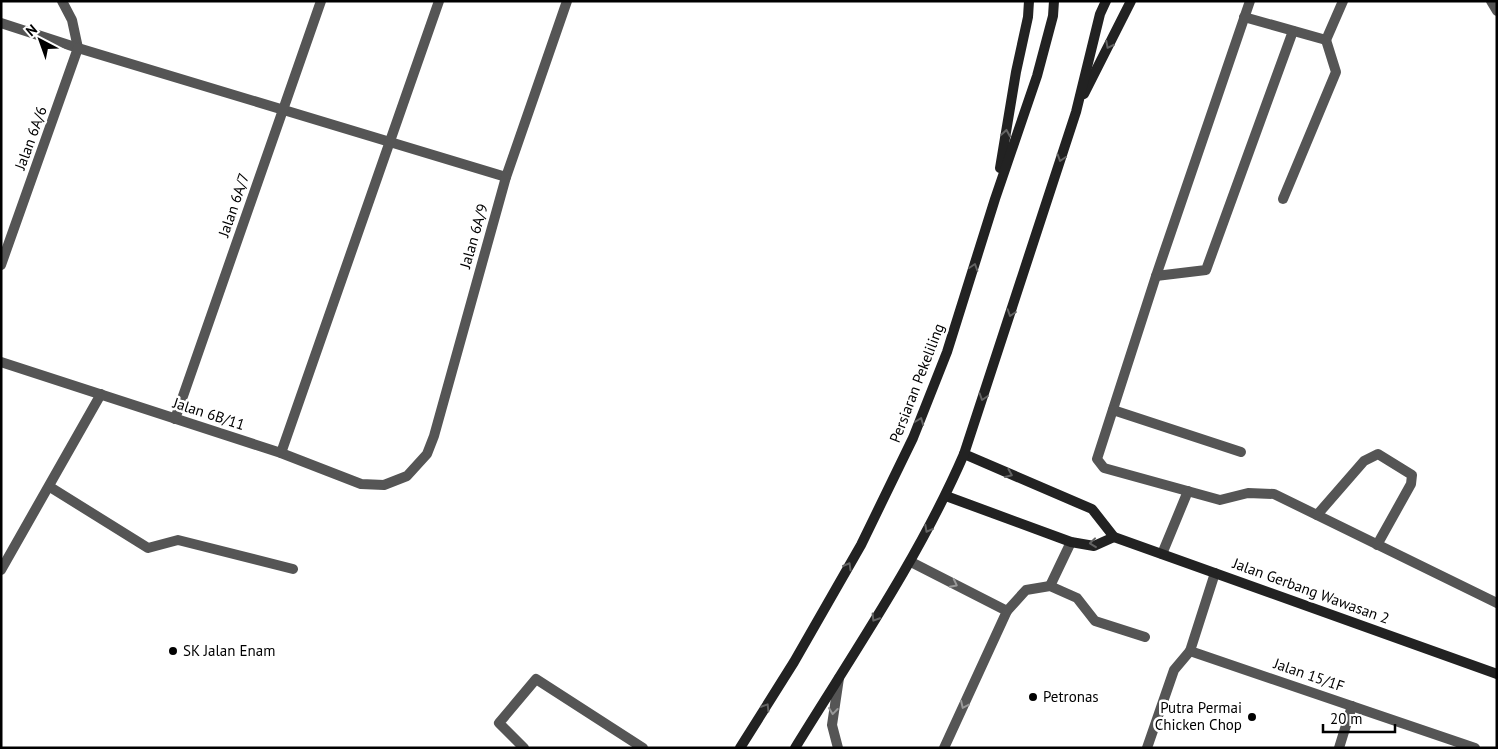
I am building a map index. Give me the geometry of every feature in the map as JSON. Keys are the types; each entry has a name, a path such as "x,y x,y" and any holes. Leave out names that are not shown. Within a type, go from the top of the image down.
{"main road":[{"path":"995,199 1016,72 1028,17 1028,1"},
{"name":"Persiaran Pekeliling","path":"740,748 794,662 861,545 913,438 947,352 995,199 1037,76 1053,16 1054,1"},
{"path":"795,748 911,562 946,496 964,454 1076,112 1100,14 1106,1"},
{"path":"1076,112 1131,1"},
{"path":"946,496 1071,542 1094,546 1114,537 1092,509 964,454"},
{"name":"Jalan Gerbang Wawasan 2","path":"1114,537 1497,674"}],"street":[{"path":"62,1 72,20 78,48"},
{"name":"Jalan 6A/7","path":"175,419 321,1"},
{"path":"281,453 439,1"},
{"name":"Jalan 6A/9","path":"407,476 427,454 434,436 506,177 567,1"},
{"path":"1250,1 1156,276 1097,460 1104,468 1220,500 1248,493 1274,494 1497,603"},
{"path":"1283,199 1336,72 1326,40 1343,1"},
{"path":"1491,1 1497,11"},
{"path":"1244,17 1326,40"},
{"path":"1,23 506,177"},
{"path":"1156,276 1206,270 1293,31"},
{"name":"Jalan 6A/6","path":"1,265 78,48"},
{"name":"Jalan 6B/11","path":"1,362 281,453 361,484 384,485 407,476"},
{"path":"1,570 50,487 101,394"},
{"path":"1113,410 1241,452"},
{"path":"1317,515 1364,461 1378,454 1412,475 1411,484 1377,545"},
{"path":"50,487 148,548 178,540 293,569"},
{"path":"1162,554 1188,491"},
{"path":"1050,586 1071,542"},
{"path":"911,562 1007,611"},
{"path":"1147,748 1174,670 1190,651 1215,573"},
{"path":"944,748 1007,611 1026,590 1050,586 1078,598 1095,621 1145,637"},
{"name":"Jalan 15/1F","path":"1190,651 1475,748"},
{"path":"838,748 832,725 840,675"},
{"path":"524,748 499,723 536,679 628,744 643,748"},
{"path":"1339,748 1352,706"}],"place":[{"name":"SK Jalan Enam","path":"173,651"},
{"name":"Petronas","path":"1033,697"},
{"name":"Putra Permai Chicken Chop","path":"1252,717"}]}
